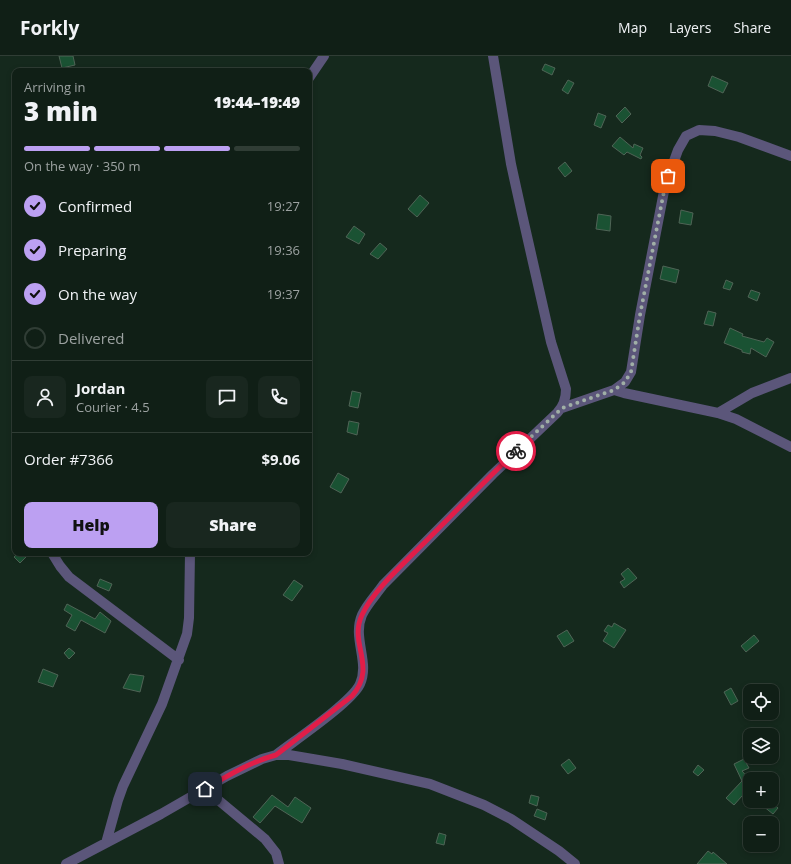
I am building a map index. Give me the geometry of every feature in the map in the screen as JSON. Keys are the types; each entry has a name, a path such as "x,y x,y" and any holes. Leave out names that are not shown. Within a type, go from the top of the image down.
{"street":[{"path":"312,74 324,56"},
{"path":"492,56 518,200 551,342 566,389 566,396 562,408"},
{"path":"276,755 352,696 358,689 363,676 359,626 366,608 383,586 498,468 562,408 614,390 625,382 631,372 640,315 665,186 678,150 686,136 699,130 715,131 739,137 791,156"},
{"path":"718,412 752,392 791,378"},
{"path":"614,390 718,412 736,419 791,447"},
{"path":"54,556 69,576 179,660"},
{"path":"106,844 123,786 159,711 179,660 187,634 189,618 190,556"},
{"path":"66,864 106,844 227,776 262,759 276,755 289,755 342,764 430,784 484,805 511,819 559,851 575,864"},
{"path":"205,789 265,839 276,853 279,864"}],"building":[{"path":"59,56 73,56 75,65 62,68"},
{"path":"545,64 555,68 552,75 542,70"},
{"path":"712,76 728,83 723,93 708,86"},
{"path":"568,80 574,83 568,94 562,90"},
{"path":"625,107 631,114 622,123 616,116"},
{"path":"598,113 606,116 601,128 594,125"},
{"path":"620,137 633,148 634,144 643,148 640,155 642,157 641,159 627,152 624,155 612,146"},
{"path":"565,162 572,171 565,177 558,168"},
{"path":"420,195 429,203 417,217 408,209"},
{"path":"681,210 693,213 691,225 679,223"},
{"path":"598,214 611,216 610,231 596,229"},
{"path":"354,226 365,234 359,244 346,237"},
{"path":"380,243 387,249 378,259 370,254"},
{"path":"663,266 679,270 676,283 660,279"},
{"path":"726,280 733,283 730,290 723,288"},
{"path":"751,290 760,293 757,301 748,297"},
{"path":"708,311 716,313 713,326 704,324"},
{"path":"730,328 743,334 742,336 764,342 767,338 774,342 766,357 751,348 750,354 742,352 742,350 724,343"},
{"path":"352,391 361,393 358,408 349,406"},
{"path":"349,421 359,423 357,435 347,432"},
{"path":"338,473 349,479 341,493 330,487"},
{"path":"15,556 27,556 20,563 14,557"},
{"path":"628,568 637,578 624,588 620,582 625,579 621,574"},
{"path":"100,579 112,584 109,591 97,586"},
{"path":"294,580 303,586 292,601 283,595"},
{"path":"67,604 95,619 100,612 111,621 105,633 81,620 75,631 66,626 72,615 64,610"},
{"path":"614,623 626,630 614,648 603,641 608,633 604,631 608,625 612,627"},
{"path":"567,630 574,641 564,647 557,636"},
{"path":"754,635 759,641 746,652 741,646"},
{"path":"69,648 75,653 69,659 64,653"},
{"path":"43,669 58,675 53,687 38,682"},
{"path":"130,674 144,676 140,692 123,688"},
{"path":"731,688 738,701 731,705 724,692"},
{"path":"569,759 576,768 568,774 561,765"},
{"path":"743,760 743,764 747,764 749,768 742,771 743,795 734,805 726,798 742,781 734,764"},
{"path":"698,765 704,770 698,776 693,772"},
{"path":"272,795 288,807 295,797 311,808 302,823 275,806 260,823 253,817"},
{"path":"531,795 539,797 537,806 529,803"},
{"path":"766,808 778,808 773,814"},
{"path":"537,809 547,813 545,820 534,816"},
{"path":"439,833 446,835 444,845 436,843"},
{"path":"708,851 712,854 713,852 727,864 697,864"}],"way so far":[{"path":"516,451 562,408 614,390 621,386 629,378 633,367 640,315 668,176"}],"route":[{"path":"205,789 227,776 262,759 276,755 352,696 358,689 363,676 363,657 358,631 362,616 369,603 408,559 516,451"}]}
